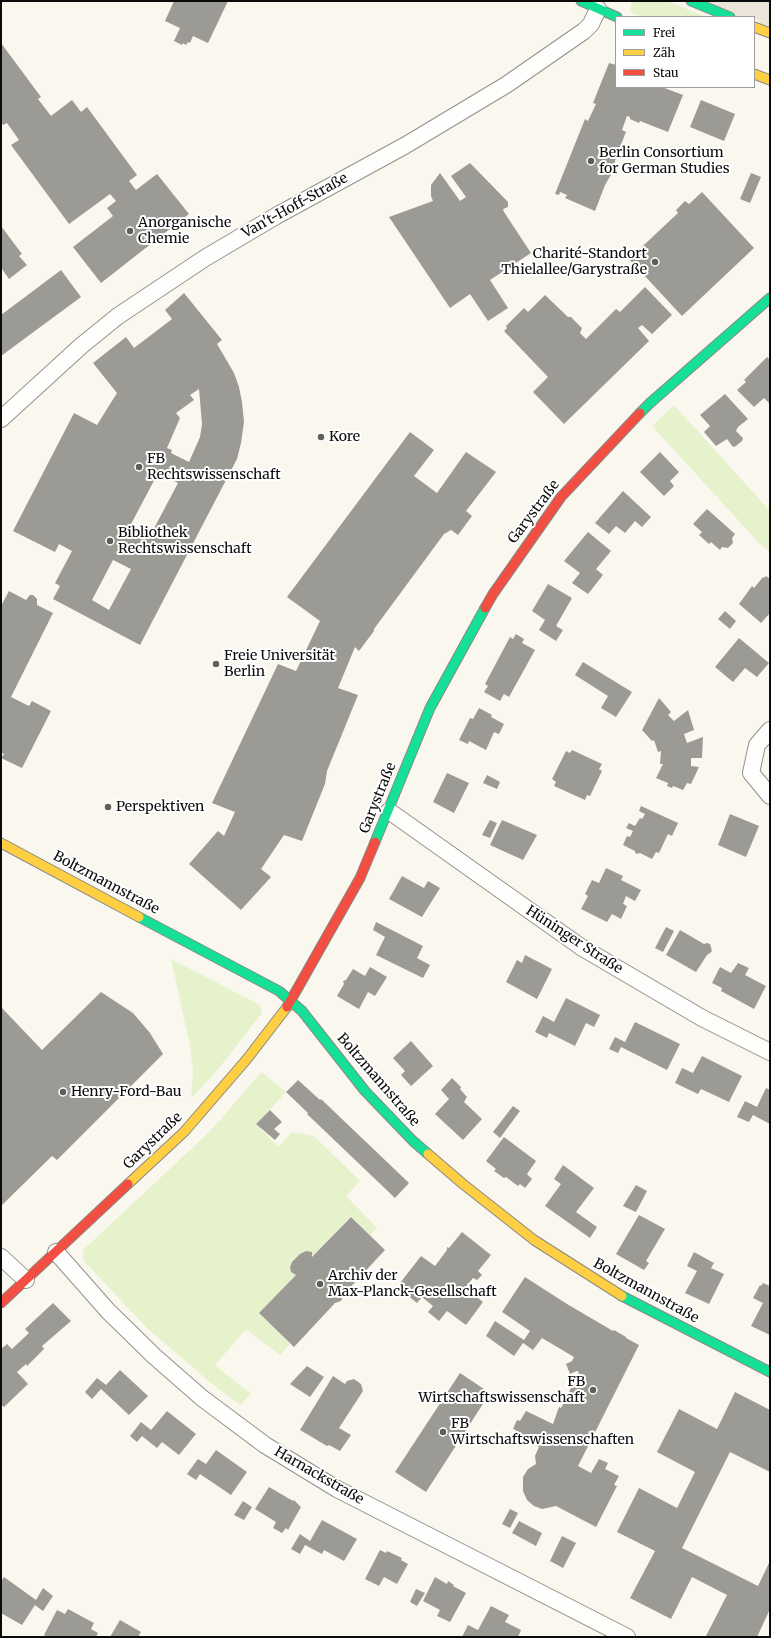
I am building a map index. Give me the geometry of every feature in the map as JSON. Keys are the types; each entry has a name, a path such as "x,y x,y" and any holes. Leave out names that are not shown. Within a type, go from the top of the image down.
{"street":[{"path":"581,1 615,16"},
{"path":"691,1 728,16"},
{"name":"Van't-Hoff-Straße","path":"1,419 81,346 118,316 205,258 276,216 406,145 506,85 584,31 591,24 598,9"},
{"path":"755,27 770,33"},
{"path":"755,74 769,80"},
{"name":"Garystraße","path":"1,1302 184,1132 247,1059 291,1001 360,878 389,811 430,708 493,594 561,497 650,403 770,298"},
{"path":"770,730 757,745 751,773 770,796"},
{"name":"Hüninger Straße","path":"389,811 581,947 702,1018 770,1052"},
{"name":"Boltzmannstraße","path":"1,843 279,991 302,1011 365,1091 413,1141 463,1184 534,1240 615,1293 770,1372"},
{"name":"Harnackstraße","path":"56,1252 108,1311 154,1356 202,1398 265,1445 337,1489 627,1637"},
{"path":"1,1257 26,1280"}],"green space":[{"path":"632,1 668,1 704,16 640,16 630,12"},
{"path":"674,405 770,511 770,552 760,544 652,426"},
{"path":"171,959 260,1005 262,1013 219,1068 191,1099 193,1071 190,1045"},
{"path":"261,1072 286,1092 256,1124 278,1147 292,1132 314,1136 360,1181 346,1196 377,1228 370,1235 351,1216 312,1257 312,1252 306,1251 300,1254 292,1262 290,1267 291,1272 296,1275 259,1313 290,1344 280,1355 246,1329 215,1365 251,1394 240,1405 212,1384 147,1328 83,1260 83,1250 204,1137"}],"shaded area":[{"path":"691,1 770,1 770,33 755,18 755,16 728,16"}],"building":[{"path":"174,1 228,1 208,43 193,36 190,43 188,42 186,45 183,43 182,45 174,41 180,28 165,21"},
{"path":"1,43 41,97 38,99 51,116 72,100 81,112 87,107 137,175 129,181 136,190 157,174 189,214 101,283 73,247 113,216 107,208 116,201 110,194 69,224 11,145 19,140 7,123 3,125 1,122"},
{"path":"609,63 615,65 615,88 665,88 683,95 668,132 640,121 639,123 627,116 622,130 626,132 616,157 615,168 605,185 595,211 565,198 567,195 560,192 559,195 555,194 585,119 588,121 596,104 593,103"},
{"path":"701,100 735,114 724,141 690,127"},
{"path":"470,163 508,202 508,207 503,209 504,212 531,253 490,280 508,308 488,321 470,294 450,308 389,217 433,201 431,196 431,185 440,173 460,201 466,197 451,176"},
{"path":"751,173 761,177 750,203 740,199"},
{"path":"702,192 754,248 682,316 629,259 678,213 676,210 685,201 689,204"},
{"path":"1,226 22,254 19,256 27,265 9,279 2,269 1,270"},
{"path":"61,270 81,297 1,356 1,315"},
{"path":"645,287 672,315 652,334 642,325 638,328 649,341 564,424 533,392 548,377 504,331 507,328 506,326 524,308 528,312 545,295 582,328 580,333 586,339 616,309 620,312"},
{"name":"FB Rechtswissenschaft","path":"184,293 222,340 217,344 234,373 239,387 244,422 237,459 140,645 53,599 60,586 55,583 72,551 59,544 55,552 13,531 74,413 97,425 117,393 93,363 126,337 134,348 172,319 165,310","holes":["199,389 202,424 200,437 189,462 171,453 172,450 167,448 180,418 176,413 194,400 190,395","158,473 178,483 150,536 130,526","113,560 131,569 109,610 92,600"]},
{"path":"767,357 770,360 770,402 769,403 764,398 754,407 737,390 746,382 744,380"},
{"path":"725,394 748,419 738,427 736,431 743,438 742,441 733,447 727,439 716,446 704,432 710,426 700,415"},
{"path":"410,432 434,450 414,476 437,493 466,452 496,472 466,511 472,516 458,535 451,530 444,534 359,651 355,647 338,688 358,695 327,771 325,784 302,841 284,835 261,869 271,877 241,910 189,864 218,831 224,836 235,812 212,803 278,664 296,671 320,621 287,597"},
{"path":"660,452 679,472 670,481 674,486 664,496 640,472"},
{"path":"623,491 651,517 642,527 635,521 625,533 616,526 609,534 595,523"},
{"path":"707,509 735,534 732,538 733,543 728,548 722,547 720,550 711,542 709,544 699,535 702,532 693,524"},
{"path":"588,532 611,551 596,569 603,575 588,594 572,583 580,573 564,561"},
{"path":"766,576 770,579 770,613 761,623 739,604 752,586 754,588 763,577 764,578"},
{"path":"548,584 572,598 556,626 563,630 556,641 539,630 545,620 532,611"},
{"path":"9,591 26,600 30,595 33,595 37,599 37,605 53,613 11,697 29,706 32,701 51,711 22,768 1,758 4,754 1,752 1,606"},
{"path":"725,611 736,621 730,629 718,619"},
{"path":"516,634 524,639 522,643 535,650 509,697 504,694 500,701 484,692 488,686 485,684 510,637 513,639"},
{"path":"739,638 769,663 757,677 745,668 733,682 715,667"},
{"path":"583,662 632,692 616,717 601,708 608,696 575,675"},
{"path":"659,698 671,712 668,715 674,721 688,710 694,730 684,734 687,743 703,737 702,758 691,758 691,766 699,767 691,784 687,783 683,790 673,786 672,788 667,786 668,783 656,778 663,764 660,764 661,751 658,752 654,740 652,741 642,730"},
{"path":"479,708 504,724 499,734 494,732 486,750 469,741 468,744 459,740 470,718 473,719"},
{"path":"572,750 602,764 599,769 602,771 590,796 587,795 585,800 554,786 556,782 552,779 566,751 570,753"},
{"path":"447,773 469,783 454,813 433,802"},
{"path":"487,775 500,782 497,789 483,783"},
{"path":"641,806 678,823 672,836 668,834 659,853 656,852 652,859 640,853 636,854 635,851 623,845 627,836 630,837 633,831 626,828 629,823 635,826 640,818 642,819 645,814 639,811"},
{"path":"730,814 759,826 746,857 718,845"},
{"path":"490,820 497,823 490,838 482,835"},
{"path":"502,820 537,835 523,860 490,845"},
{"path":"606,868 623,876 621,880 641,890 635,901 626,896 623,904 627,906 621,919 612,914 607,922 581,909 588,896 585,894 592,880 599,883"},
{"path":"402,876 424,888 428,881 440,888 422,917 389,899"},
{"path":"376,922 423,946 417,958 430,965 423,978 376,955 385,937 373,930"},
{"path":"666,927 674,931 663,952 655,948"},
{"path":"680,930 704,944 710,944 712,951 707,955 696,972 666,955"},
{"path":"525,955 552,969 537,999 506,982 517,960 522,963"},
{"path":"738,963 749,968 745,975 766,986 754,1009 721,991 722,988 712,983 720,967 731,973"},
{"path":"370,967 387,977 375,996 368,992 359,1009 337,996 344,984 343,981 346,980 353,969 365,976"},
{"name":"Henry-Ford-Bau","path":"101,992 133,1013 150,1033 163,1054 57,1160 52,1156 1,1206 1,1007 42,1050"},
{"path":"566,998 600,1015 594,1027 586,1023 575,1046 549,1033 547,1038 535,1032 543,1016 554,1022"},
{"path":"635,1022 680,1044 667,1070 621,1047 618,1053 609,1049 615,1037 625,1042"},
{"path":"411,1041 433,1066 411,1086 401,1075 405,1071 393,1058"},
{"path":"702,1056 742,1076 729,1102 701,1089 698,1094 675,1083 682,1068 693,1073"},
{"path":"452,1078 461,1087 460,1089 467,1097 464,1102 482,1119 463,1140 435,1114 449,1099 441,1090"},
{"path":"298,1080 320,1100 321,1099 409,1183 395,1198 286,1092"},
{"path":"766,1088 770,1090 770,1124 753,1115 749,1122 737,1117 745,1101 757,1107"},
{"path":"513,1106 520,1111 500,1138 493,1132"},
{"path":"270,1110 282,1122 274,1129 280,1134 275,1140 256,1124"},
{"path":"504,1137 536,1161 527,1174 532,1179 525,1188 520,1184 518,1186 506,1177 504,1178 494,1171 496,1169 486,1161"},
{"path":"563,1165 594,1188 576,1212 597,1227 590,1238 545,1206 561,1184 554,1179"},
{"path":"636,1185 647,1191 636,1212 623,1206"},
{"path":"639,1215 665,1229 646,1261 649,1263 644,1270 616,1254"},
{"name":"Archiv der Max-Planck-Gesellschaft","path":"351,1217 385,1250 344,1294 341,1301 335,1303 294,1347 259,1313 296,1275 291,1272 290,1267 292,1262 300,1254 306,1251 312,1252 312,1257"},
{"path":"462,1232 491,1255 478,1271 482,1275 477,1280 473,1278 465,1288 483,1302 466,1325 447,1311 439,1321 428,1312 433,1306 422,1297 417,1303 397,1287 421,1256 435,1266 447,1250 447,1247 449,1248"},
{"path":"694,1252 714,1263 711,1268 724,1274 709,1304 685,1293 697,1271 687,1266"},
{"name":"FB Wirtschaftswissenschaft","path":"525,1277 567,1304 639,1345 578,1466 591,1473 599,1459 608,1463 605,1469 619,1476 614,1485 617,1486 596,1527 556,1506 542,1509 534,1506 527,1500 523,1491 523,1477 528,1469 536,1464 535,1456 539,1447 514,1435 516,1430 513,1429 517,1420 520,1421 526,1411 553,1424 559,1407 561,1408 579,1372 577,1371 570,1374 566,1364 572,1361 574,1357 542,1338 533,1350 523,1343 514,1356 486,1336 495,1321 524,1340 530,1331 502,1312"},
{"path":"763,1283 770,1286 770,1335 751,1326 763,1303 753,1298 760,1285 761,1286"},
{"path":"53,1303 71,1321 42,1346 44,1349 27,1366 26,1364 17,1372 28,1384 4,1407 1,1404 1,1349 7,1344 12,1349 29,1333 25,1329"},
{"path":"307,1366 324,1377 310,1397 290,1384"},
{"path":"120,1370 148,1396 129,1415 101,1389 92,1399 85,1392 97,1378 106,1385"},
{"name":"FB Wirtschaftswissenschaften","path":"460,1373 490,1393 426,1492 395,1472"},
{"path":"333,1376 345,1384 347,1381 354,1379 361,1384 363,1391 339,1428 351,1435 340,1451 329,1445 327,1446 300,1430"},
{"path":"735,1392 770,1410 770,1472 730,1452 682,1548 758,1586 770,1561 770,1609 757,1637 707,1637 706,1636 727,1595 692,1577 671,1619 630,1598 655,1551 617,1532 639,1488 677,1508 695,1472 657,1452 679,1409 717,1429"},
{"path":"167,1411 196,1434 179,1455 162,1442 157,1448 142,1436 137,1442 130,1436 141,1422 151,1430"},
{"path":"216,1450 247,1472 231,1495 200,1474 196,1480 187,1474 198,1459 206,1464"},
{"path":"269,1487 293,1501 294,1500 301,1507 288,1530 286,1528 282,1533 273,1528 276,1522 255,1509"},
{"path":"243,1501 252,1507 244,1520 234,1515"},
{"path":"510,1509 518,1513 510,1528 502,1524"},
{"path":"322,1520 357,1539 344,1561 324,1550 322,1554 305,1545 300,1554 291,1549 300,1534 310,1541"},
{"path":"519,1521 542,1533 536,1546 512,1533"},
{"path":"562,1536 576,1543 563,1568 550,1561"},
{"path":"380,1550 386,1553 387,1551 402,1558 401,1560 408,1564 397,1584 384,1577 379,1586 365,1579"},
{"path":"4,1577 36,1600 43,1588 53,1596 43,1611 35,1605 22,1625 1,1613 1,1581"},
{"path":"435,1577 447,1584 448,1581 454,1585 453,1586 466,1593 450,1622 437,1616 440,1610 423,1601"},
{"path":"416,1589 425,1593 417,1606 410,1602"},
{"path":"491,1606 509,1615 505,1622 521,1630 518,1637 462,1637 468,1625 478,1630"},
{"path":"68,1609 94,1623 91,1629 98,1633 96,1637 47,1637 44,1635 57,1610 65,1614"},
{"path":"120,1620 141,1632 138,1637 110,1637"}],"traffic: fast":[{"path":"581,1 615,16"},
{"path":"691,1 728,16"},
{"path":"640,413 770,298"},
{"path":"375,842 430,708 485,608"},
{"path":"139,917 279,991 302,1011 365,1091 413,1141 428,1154"},
{"path":"622,1296 770,1372"}],"traffic: slow":[{"path":"755,27 770,33"},
{"path":"755,74 770,80"},
{"path":"1,843 139,917"},
{"path":"128,1184 184,1132 247,1059 287,1007"},
{"path":"428,1154 463,1184 534,1240 622,1296"}],"traffic: jam":[{"path":"485,608 493,594 561,497 640,413"},
{"path":"287,1007 360,878 375,842"},
{"path":"1,1303 128,1184"}],"place":[{"name":"Berlin Consortium for German Studies","path":"591,161"},
{"name":"Anorganische Chemie","path":"130,231"},
{"name":"Charité-Standort Thielallee/Garystraße","path":"655,262"},
{"name":"Kore","path":"321,437"},
{"name":"FB Rechtswissenschaft","path":"139,467"},
{"name":"Bibliothek Rechtswissenschaft","path":"110,541"},
{"name":"Freie Universität Berlin","path":"216,664"},
{"name":"Perspektiven","path":"108,807"},
{"name":"Henry-Ford-Bau","path":"63,1092"},
{"name":"Archiv der Max-Planck-Gesellschaft","path":"320,1284"},
{"name":"FB Wirtschaftswissenschaft","path":"593,1390"},
{"name":"FB Wirtschaftswissenschaften","path":"443,1432"}]}
